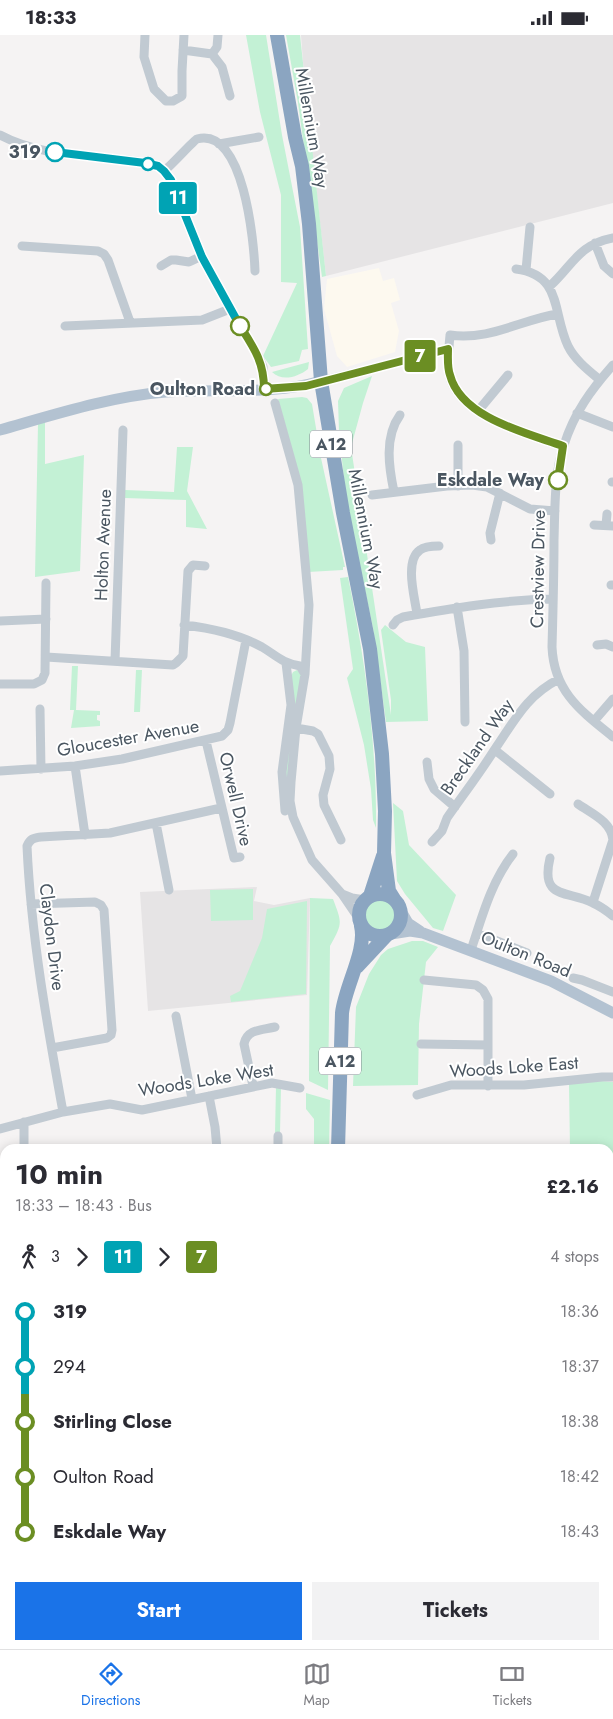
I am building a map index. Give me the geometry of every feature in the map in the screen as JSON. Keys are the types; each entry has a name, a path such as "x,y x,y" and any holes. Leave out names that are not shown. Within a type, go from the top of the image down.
{"highway":[{"name":"Millennium Way","path":"277,35 302,166 309,224 321,381 343,513 370,649 382,754 385,811 384,853 389,891 398,905"},
{"name":"Millennium Way","path":"367,898 384,853"},
{"path":"385,894 398,905 401,921 399,926 389,935 375,936 365,931 360,923 359,909 367,898 385,894"},
{"name":"A12","path":"338,1144 340,1029 343,1002 363,941 360,923"},
{"name":"A12","path":"352,974 362,961 389,935"}],"main road":[{"path":"0,430 104,403 165,392 292,388 321,381"},
{"name":"Oulton Road","path":"398,905 408,923 423,933"},
{"name":"Oulton Road","path":"389,935 403,931 423,933 551,981 613,1013"}],"street":[{"path":"145,35 144,57 154,89 166,101 173,101 182,96 184,35"},
{"path":"212,54 217,47 218,35"},
{"path":"183,50 212,54 222,67 230,96"},
{"path":"0,135 13,143 42,150 131,161 158,166 164,171 171,180 202,257 258,355 262,367 264,389"},
{"path":"219,144 259,137"},
{"path":"164,171 177,161 194,141 204,138 219,144 233,162 247,203 254,245 255,271"},
{"path":"530,227 521,270 539,276 550,286 554,295 563,334 573,355 600,379"},
{"path":"550,286 581,251 595,243 613,238"},
{"path":"22,246 34,243 98,251 104,254 108,260 130,322"},
{"path":"595,243 604,266 612,277"},
{"path":"161,266 176,259 189,262 202,257"},
{"path":"65,325 202,320 230,309"},
{"path":"557,314 541,317 488,334 464,337 450,335 448,349 450,376 456,389 466,401 492,420 563,446"},
{"path":"321,381 448,349"},
{"name":"Crestview Drive","path":"613,365 589,393 563,446 559,465 555,511 553,599 553,657 559,679 573,702 613,737"},
{"path":"478,411 508,375"},
{"path":"275,403 298,485 309,605 305,674 296,728 290,801 293,817 312,861 342,894 360,923"},
{"path":"578,413 613,427"},
{"path":"394,492 389,458 389,423 400,415"},
{"name":"Holton Avenue","path":"115,661 123,429"},
{"path":"455,449 458,486"},
{"path":"372,495 458,486 487,487 530,509 555,511"},
{"path":"491,540 500,493"},
{"path":"594,525 610,525 607,514"},
{"path":"417,614 411,568 414,556 428,543 439,546"},
{"path":"46,657 173,665 182,656 188,571 193,565 205,566"},
{"path":"0,684 39,683 45,673 46,583"},
{"path":"393,625 403,617 457,607 514,600 553,599"},
{"path":"457,607 464,651 465,722"},
{"path":"0,621 46,619"},
{"path":"184,625 225,633 246,640 262,647 286,663 300,666 305,674"},
{"name":"Gloucester Avenue","path":"0,771 76,766 129,758 222,736 228,730 230,723 246,640"},
{"path":"285,811 282,772 291,705 286,663"},
{"name":"Breckland Way","path":"432,843 442,831 447,818 513,721 534,695 559,679"},
{"path":"594,721 613,699"},
{"path":"40,709 41,769"},
{"path":"296,728 313,731 320,736 329,755 330,769 323,795 324,805 341,841"},
{"name":"Orwell Drive","path":"206,741 234,858 240,857"},
{"path":"495,750 550,794"},
{"path":"427,762 429,779 434,789 455,807"},
{"path":"76,766 85,835"},
{"path":"578,804 606,823 612,831 613,840 593,902"},
{"name":"Claydon Drive","path":"63,1112 40,976 31,904 27,846 29,841 41,837 110,833 221,808"},
{"path":"156,823 169,891"},
{"path":"471,950 499,872 513,854"},
{"path":"550,858 543,869 550,886 557,892 593,902 613,916"},
{"path":"342,894 352,899 367,898"},
{"path":"31,904 95,902 101,905 104,910 111,1035 107,1039 52,1048"},
{"path":"477,933 524,949"},
{"path":"579,977 613,992"},
{"path":"424,980 476,985 483,990 488,999 488,1086"},
{"path":"176,1016 192,1099"},
{"path":"253,1086 244,1044 245,1039 253,1031 275,1027"},
{"path":"421,1044 488,1045"},
{"name":"Woods Loke East","path":"417,1095 451,1085 524,1085 613,1077"},
{"name":"Woods Loke West","path":"0,1129 63,1112 120,1101 142,1110 272,1083 300,1088"},
{"path":"209,1096 217,1144"},
{"path":"24,1122 24,1144"},
{"path":"278,1135 278,1144"}],"shaded area":[{"path":"301,35 613,35 613,203 326,276"},
{"path":"379,268 383,281 394,278 400,300 391,303 399,331 395,352 347,367 337,356 324,309 327,279"},
{"path":"257,887 254,901 274,905 310,898 307,995 148,1011 140,892"}],"green space":[{"path":"246,35 266,35 282,135 300,227 308,349 302,350 299,361 271,367 263,356 297,283 281,282 281,195 260,112"},
{"path":"286,35 300,35 326,276 322,277 298,103"},
{"path":"309,362 308,369 295,376 285,378 272,372"},
{"path":"372,376 351,447 391,715 391,700 381,630 385,625 406,642 425,647 428,721 386,722 373,628 346,499 338,401 344,388"},
{"path":"307,398 312,404 321,458 345,567 343,567 343,570 308,572 300,478 278,399"},
{"path":"45,422 45,464 84,455 80,571 35,577 38,424"},
{"path":"177,447 193,447 187,491 207,529 186,527 186,500 125,498 125,490 174,492"},
{"path":"348,577 360,639 369,702 376,796 376,828 373,820 371,789 364,745 347,678 353,669 340,578"},
{"path":"72,666 78,666 76,710 100,711 100,715 97,715 97,720 100,721 100,726 71,728 74,710 70,710"},
{"path":"136,670 142,670 140,712 134,712"},
{"path":"297,670 302,675 286,801 291,676"},
{"path":"393,803 403,811 409,845 456,895 443,931 433,928 405,894 397,881"},
{"path":"253,889 253,920 211,921 210,890"},
{"path":"310,898 333,899 340,923 330,946 328,1090 309,1081"},
{"path":"380,898 387,899 392,903 396,908 396,922 392,927 387,931 380,932 373,931 368,927 364,922 363,915 364,908 368,903 373,899"},
{"path":"307,901 306,994 231,1002 230,996 240,991 262,938 267,909"},
{"path":"412,941 423,941 438,947 426,962 419,1024 418,1085 353,1086 356,1007 369,974 381,955 388,949"},
{"path":"601,1081 613,1082 613,1144 570,1144 569,1084"},
{"path":"276,1087 281,1087 280,1133 275,1133"},
{"path":"306,1093 330,1100 329,1144 314,1144 314,1119 306,1109"}],"bus line":[{"name":"11","path":"55,152 145,163 158,166 164,171 171,180 202,257 240,326"},
{"name":"7","path":"240,326 258,355 262,367 264,389 306,386 448,349 450,376 456,389 474,409 492,420 513,429 563,446 558,480"}],"place":[{"name":"319","path":"55,152"},
{"name":"Oulton Road","path":"266,389"},
{"name":"Eskdale Way","path":"558,480"}]}
